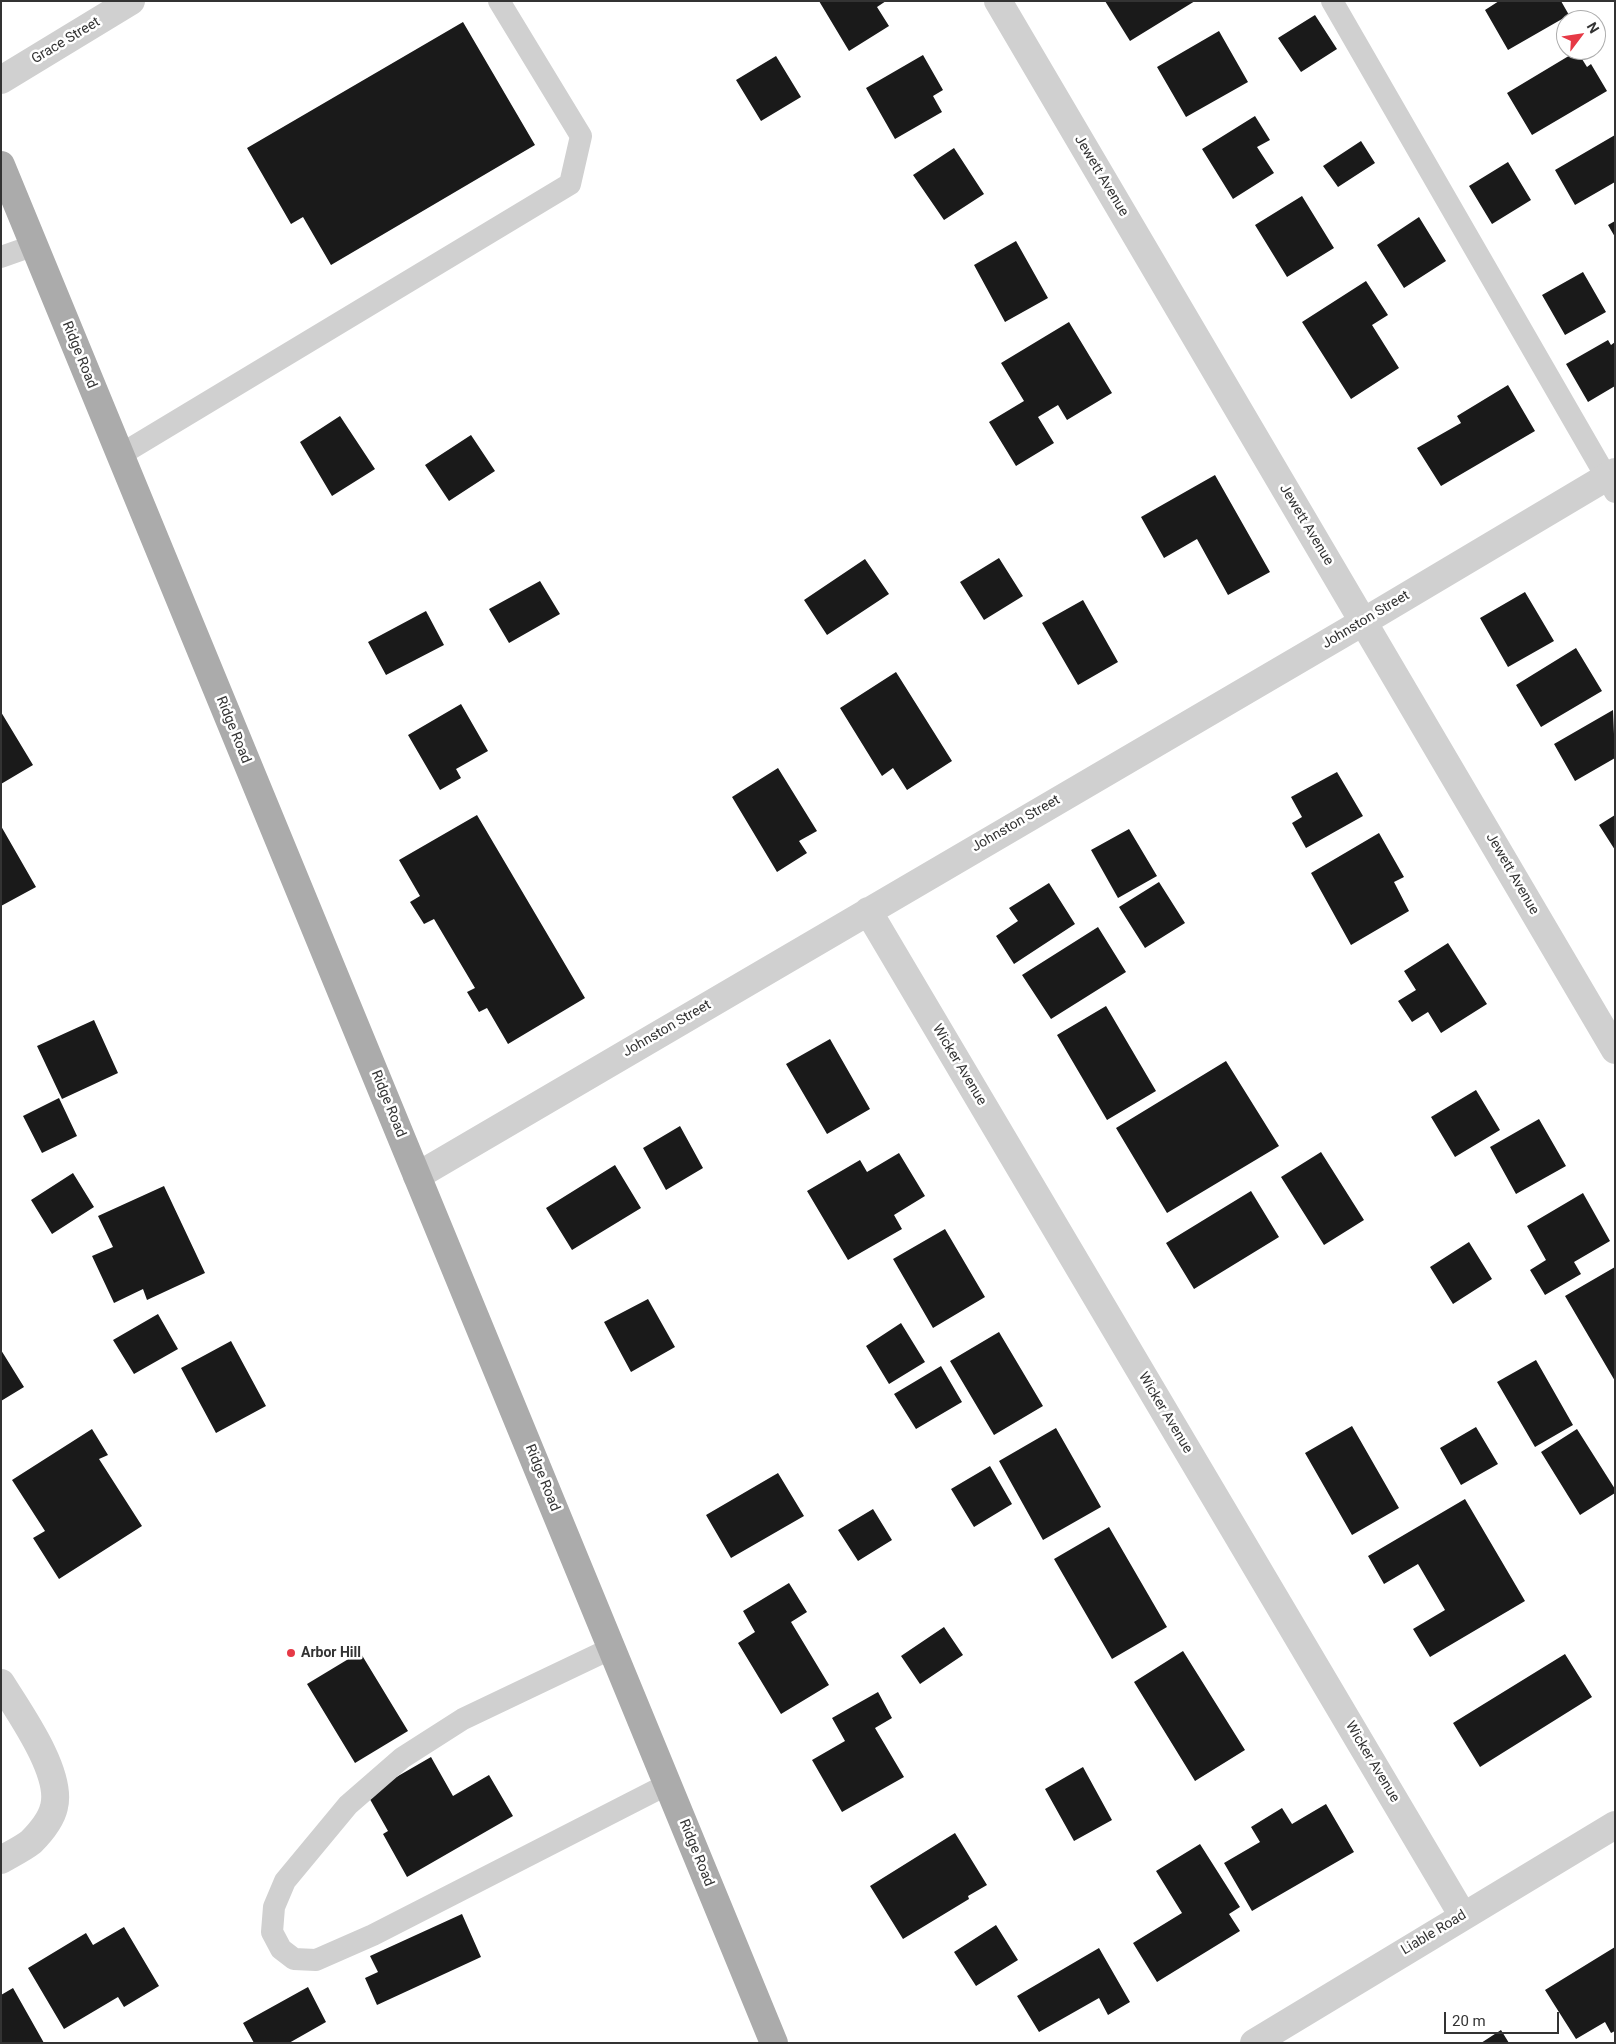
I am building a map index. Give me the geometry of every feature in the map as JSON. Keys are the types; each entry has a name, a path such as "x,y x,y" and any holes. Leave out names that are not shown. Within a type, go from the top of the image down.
{"main road":[{"name":"Ridge Road","path":"1,165 774,2043"}],"street":[{"name":"Grace Street","path":"1,80 131,1"},
{"name":"Jewett Avenue","path":"998,1 1615,1050"},
{"name":"Johnston Street","path":"417,1176 1363,622 1612,480"},
{"name":"Wicker Avenue","path":"868,911 1463,1916"},
{"path":"1,1683 44,1756 54,1784 54,1807 45,1826 30,1842 1,1860"},
{"name":"Liable Road","path":"1254,2043 1615,1825"}],"lane":[{"path":"120,455 570,184 581,136 499,1"},
{"path":"1332,1 1612,480"},
{"path":"1,256 34,245"},
{"path":"612,1648 463,1719 402,1758 348,1805 286,1882 274,1907 272,1932 281,1949 294,1959 316,1960 373,1935 668,1784"}],"building":[{"path":"819,1 886,1 877,7 889,26 849,51"},
{"path":"1105,1 1195,1 1130,41"},
{"path":"1499,1 1561,1 1566,10 1556,10 1556,22 1508,50 1485,10"},
{"path":"1315,15 1337,49 1301,72 1278,38"},
{"path":"463,22 535,145 331,265 303,217 291,224 247,148"},
{"path":"1219,31 1248,82 1186,117 1157,67"},
{"path":"923,55 943,90 933,96 942,112 895,139 866,88"},
{"path":"776,56 801,97 761,121 736,80"},
{"path":"1562,60 1583,60 1587,67 1591,64 1607,91 1532,135 1507,93"},
{"path":"1255,116 1270,140 1257,147 1274,173 1233,199 1202,149"},
{"path":"1615,135 1615,182 1575,205 1555,170"},
{"path":"1361,141 1375,163 1338,187 1323,166"},
{"path":"954,148 984,194 944,220 913,175"},
{"path":"1508,162 1531,200 1492,224 1469,186"},
{"path":"1302,196 1334,248 1287,277 1255,225"},
{"path":"1419,217 1446,261 1404,288 1377,245"},
{"path":"1615,221 1615,237 1608,225"},
{"path":"1016,241 1048,298 1005,322 974,265"},
{"path":"1583,272 1606,312 1565,335 1542,295"},
{"path":"1366,281 1388,315 1372,325 1399,368 1351,399 1302,322"},
{"path":"1069,322 1112,393 1067,420 1058,405 1038,417 1054,443 1016,466 989,422 1024,401 1001,363"},
{"path":"1608,340 1611,345 1615,342 1615,386 1588,402 1566,364"},
{"path":"1508,385 1535,431 1441,486 1417,448 1461,423 1457,416"},
{"path":"340,416 375,469 332,496 300,442"},
{"path":"471,435 495,471 449,501 425,465"},
{"path":"1215,475 1270,572 1228,595 1197,539 1164,558 1141,517"},
{"path":"999,558 1023,596 984,620 960,582"},
{"path":"865,559 889,594 827,635 804,600"},
{"path":"540,581 560,614 509,643 489,609"},
{"path":"1525,592 1554,641 1508,667 1480,618"},
{"path":"1083,600 1118,662 1078,685 1042,623"},
{"path":"426,611 444,645 386,675 368,642"},
{"path":"1576,648 1602,691 1541,727 1516,685"},
{"path":"896,672 952,761 907,790 893,768 882,776 840,708"},
{"path":"461,704 488,751 456,769 461,778 440,790 408,735"},
{"path":"1613,710 1615,758 1575,781 1554,744"},
{"path":"1,712 33,765 1,784"},
{"path":"778,768 817,831 799,841 807,853 777,872 732,797"},
{"path":"1337,772 1363,816 1306,848 1292,823 1302,817 1291,797"},
{"path":"477,815 585,998 508,1044 487,1008 479,1012 467,992 475,988 434,919 424,924 410,902 420,896 399,860"},
{"path":"1615,815 1615,850 1599,825"},
{"path":"1,826 36,887 1,906"},
{"path":"1129,829 1157,876 1118,898 1091,850"},
{"path":"1379,833 1404,877 1394,882 1409,911 1351,945 1311,873"},
{"path":"1159,882 1185,923 1145,948 1119,907"},
{"path":"1049,883 1075,924 1014,964 996,936 1018,921 1009,908"},
{"path":"1098,927 1126,972 1051,1019 1022,975"},
{"path":"1448,943 1487,1004 1441,1033 1428,1012 1412,1022 1398,1001 1416,990 1404,971"},
{"path":"1106,1006 1156,1091 1107,1120 1057,1035"},
{"path":"94,1020 118,1073 62,1099 37,1046"},
{"path":"830,1039 870,1109 827,1134 786,1064"},
{"path":"1226,1061 1279,1146 1167,1213 1116,1128"},
{"path":"1476,1090 1500,1130 1455,1157 1431,1117"},
{"path":"59,1098 77,1136 42,1153 23,1116"},
{"path":"1539,1119 1566,1166 1516,1194 1490,1147"},
{"path":"680,1126 703,1168 666,1190 643,1148"},
{"path":"1321,1152 1364,1220 1324,1245 1281,1177"},
{"path":"899,1153 925,1196 894,1215 902,1229 848,1260 807,1191 860,1160 867,1172"},
{"path":"615,1165 641,1208 572,1250 546,1208"},
{"path":"73,1173 94,1207 52,1234 31,1200"},
{"path":"164,1186 205,1273 147,1300 143,1289 114,1303 92,1256 113,1247 98,1216"},
{"path":"1251,1191 1279,1237 1194,1289 1166,1243"},
{"path":"1583,1193 1610,1241 1574,1262 1581,1274 1545,1295 1530,1270 1546,1260 1527,1226"},
{"path":"945,1229 985,1297 933,1328 893,1259"},
{"path":"1469,1242 1492,1279 1453,1304 1430,1267"},
{"path":"1615,1267 1615,1381 1565,1296"},
{"path":"648,1299 675,1347 631,1372 604,1322"},
{"path":"158,1314 178,1349 134,1374 113,1340"},
{"path":"901,1323 925,1362 889,1384 866,1346"},
{"path":"999,1332 1043,1406 994,1435 950,1361"},
{"path":"231,1341 266,1406 216,1433 181,1368"},
{"path":"1,1350 24,1387 1,1401"},
{"path":"1536,1360 1573,1425 1535,1447 1497,1382"},
{"path":"941,1366 962,1402 916,1429 894,1394"},
{"path":"1352,1426 1399,1508 1352,1535 1305,1453"},
{"path":"1476,1427 1498,1464 1461,1485 1440,1448"},
{"path":"1056,1428 1101,1507 1043,1540 999,1461"},
{"path":"92,1429 108,1455 99,1459 142,1526 59,1579 33,1538 45,1531 12,1480"},
{"path":"1577,1429 1615,1489 1615,1493 1580,1515 1541,1452"},
{"path":"990,1466 1012,1504 974,1527 951,1489"},
{"path":"778,1473 804,1516 731,1558 706,1515"},
{"path":"1465,1499 1525,1601 1430,1657 1413,1629 1445,1610 1418,1564 1384,1584 1368,1556"},
{"path":"873,1509 892,1540 858,1561 838,1530"},
{"path":"1109,1527 1167,1627 1112,1659 1054,1559"},
{"path":"789,1583 807,1612 791,1622 829,1685 781,1714 738,1643 755,1632 743,1611"},
{"path":"944,1627 963,1655 920,1684 901,1656"},
{"path":"1183,1651 1245,1750 1195,1781 1134,1682"},
{"path":"360,1652 408,1731 355,1763 307,1684"},
{"path":"1565,1654 1592,1697 1480,1767 1453,1723"},
{"path":"878,1692 892,1718 875,1728 904,1777 842,1812 812,1760 845,1741 832,1718"},
{"path":"431,1757 453,1796 489,1775 513,1816 407,1877 383,1834 388,1831 367,1794"},
{"path":"1083,1767 1112,1820 1074,1841 1045,1789"},
{"path":"1326,1804 1354,1852 1252,1911 1224,1863 1260,1842 1251,1827 1282,1808 1292,1824"},
{"path":"955,1833 987,1885 968,1896 969,1899 903,1939 870,1886"},
{"path":"1200,1844 1240,1907 1229,1914 1240,1931 1157,1982 1133,1943 1182,1913 1156,1871"},
{"path":"462,1914 481,1957 377,2005 365,1978 378,1972 370,1956"},
{"path":"996,1925 1018,1960 976,1986 954,1952"},
{"path":"124,1927 159,1986 124,2007 118,1997 64,2029 28,1968 86,1933 93,1945"},
{"path":"1615,1947 1615,2031 1611,2033 1605,2022 1576,2039 1545,1990"},
{"path":"1099,1948 1130,2002 1108,2015 1099,1998 1039,2032 1017,1996"},
{"path":"308,1987 326,2022 289,2043 254,2043 243,2023"},
{"path":"13,1988 44,2043 1,2043 1,1995"},
{"path":"1501,2030 1509,2043 1481,2043"}],"place":[{"name":"Arbor Hill","path":"291,1653"}]}
